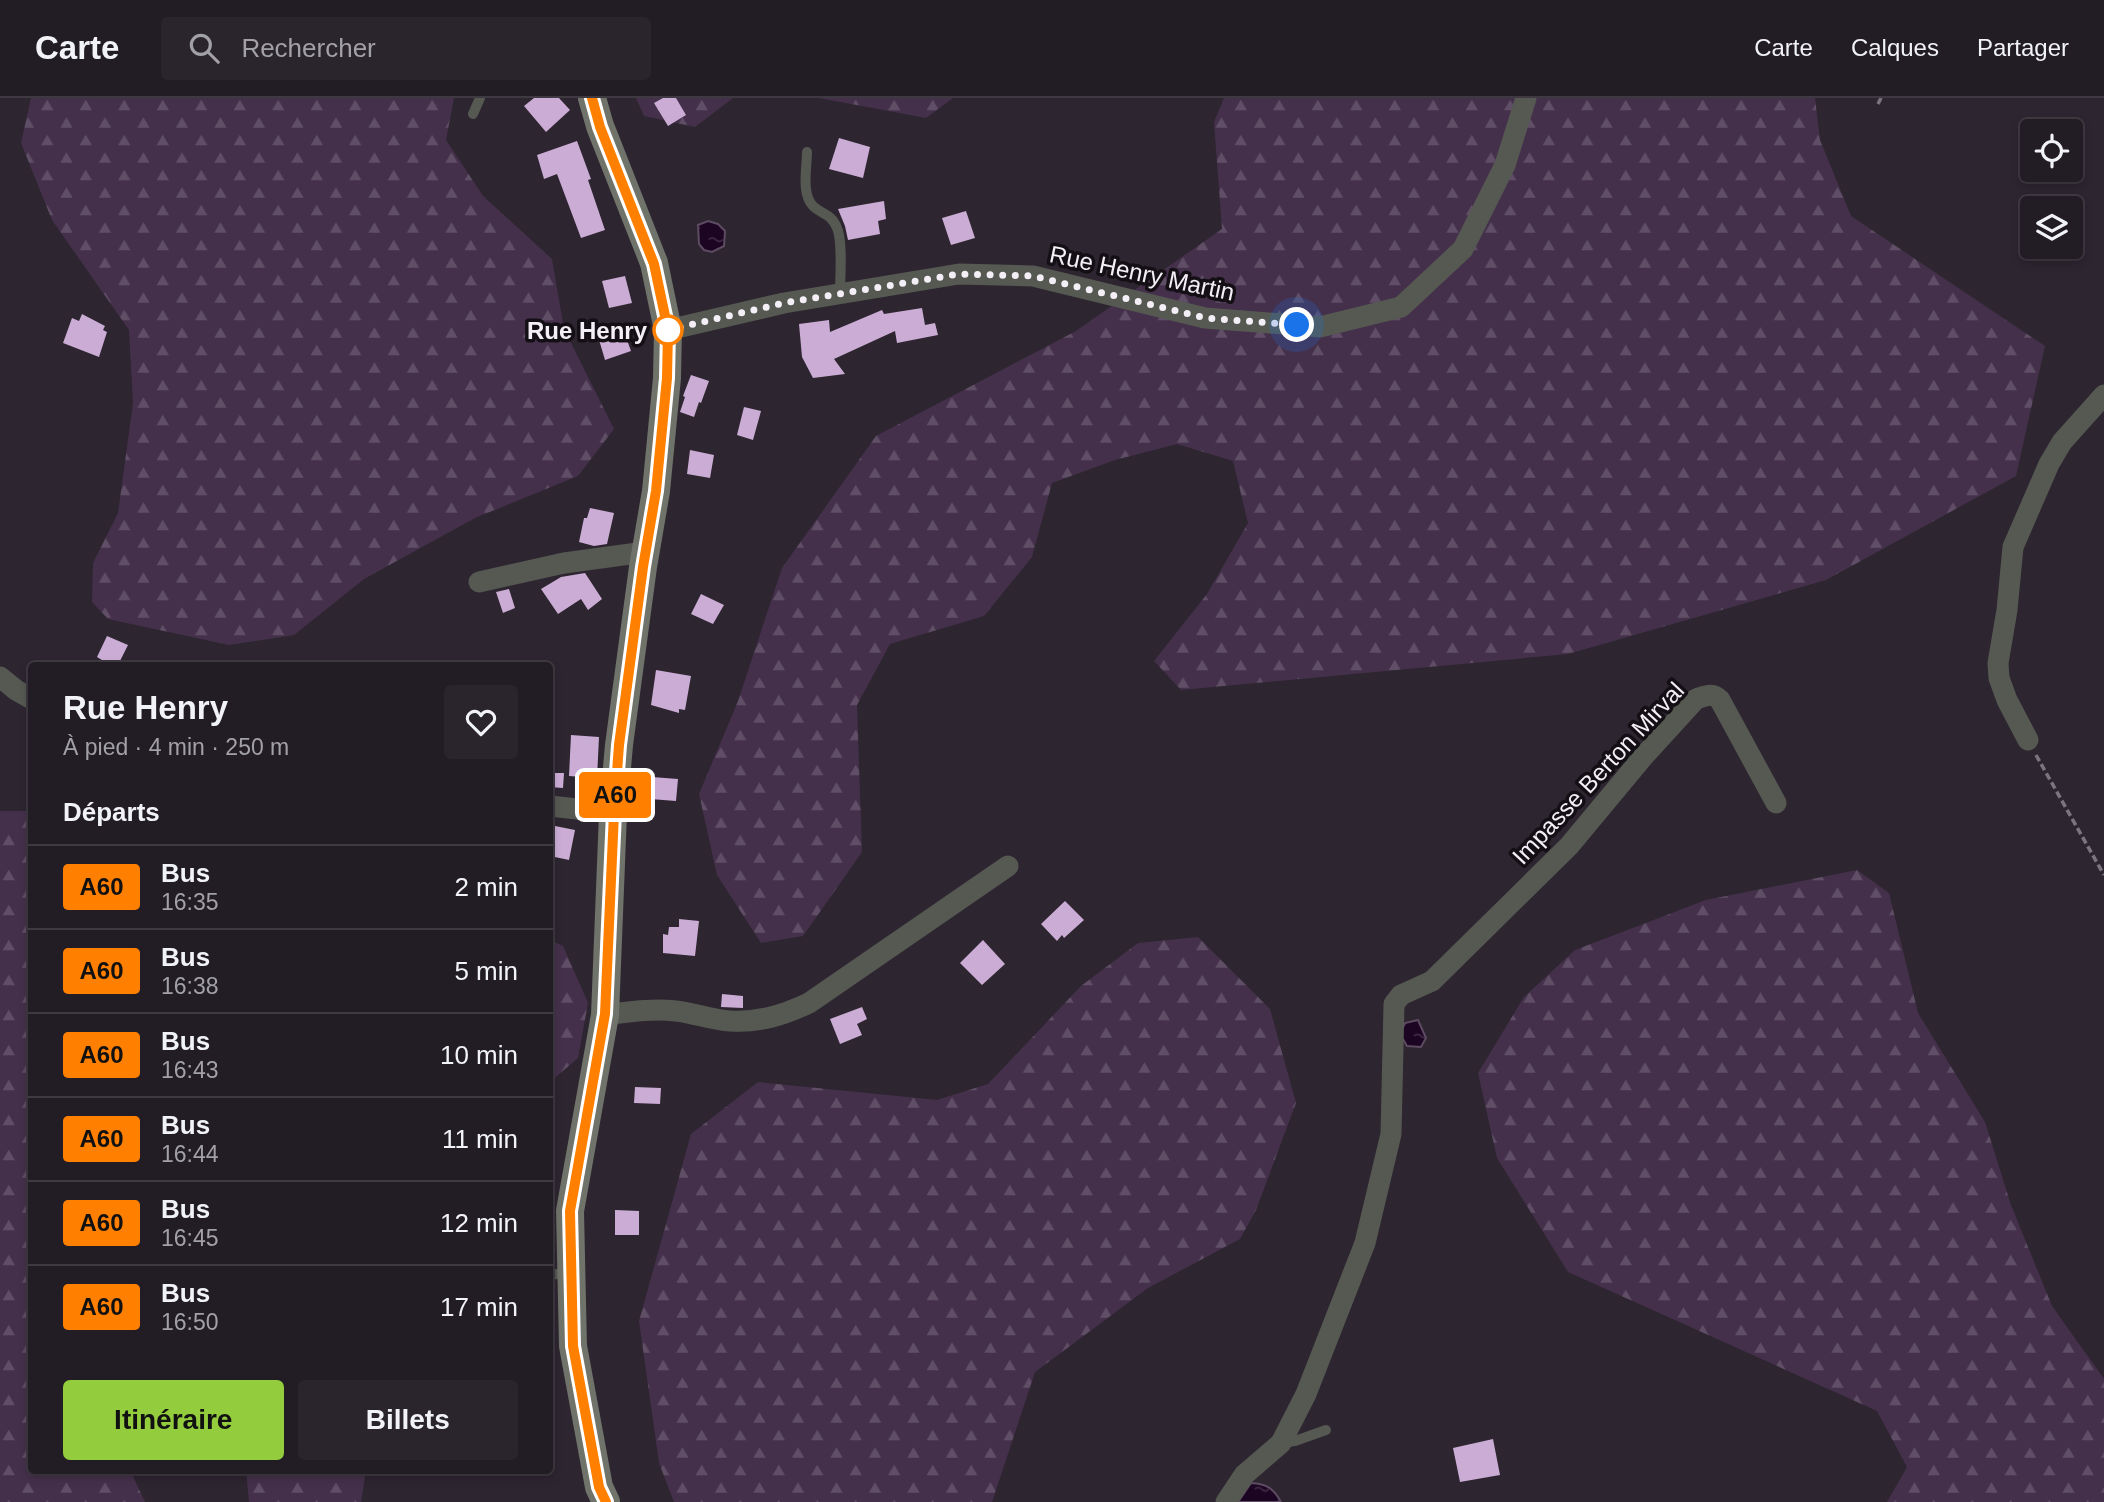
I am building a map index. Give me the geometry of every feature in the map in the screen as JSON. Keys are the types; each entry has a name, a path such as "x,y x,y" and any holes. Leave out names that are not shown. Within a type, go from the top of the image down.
{"main road":[{"path":"592,98 600,127 654,264 668,330 667,378 656,491 619,745 605,1014 560,1273 599,1487 606,1502"}],"street":[{"name":"Rue Henry Martin","path":"668,330 784,303 959,274 1033,276 1206,318 1320,327 1401,307 1463,249 1505,165 1526,98"},
{"path":"2028,740 2007,699 1998,663 2007,610 2013,547 2049,464 2062,442 2104,395"},
{"path":"479,582 565,563 645,552"},
{"path":"0,677 28,697"},
{"name":"Impasse Berton Mirval","path":"1226,1502 1244,1475 1281,1443 1306,1394 1365,1243 1391,1134 1394,1003 1401,995 1432,981 1569,846 1643,757 1696,699 1708,695 1720,700 1776,803"},
{"path":"553,806 614,813"},
{"path":"605,1014 646,1010 674,1011 729,1021 759,1021 791,1012 809,1003 1008,866"}],"lane":[{"path":"473,114 480,98"},
{"path":"807,152 808,198 813,206 834,221 839,232 840,294"},
{"path":"1281,1443 1326,1430"}],"path":[{"path":"1878,104 1881,98"},
{"path":"2028,740 2104,875"}],"green space":[{"path":"31,98 454,98 446,140 483,196 552,259 564,329 614,429 578,476 475,518 364,579 294,635 229,645 108,619 92,602 93,563 118,513 133,403 129,330 52,220 21,143"},
{"path":"636,98 733,98 695,127 644,116"},
{"path":"819,98 953,98 926,118"},
{"path":"1224,98 1815,98 1820,140 1851,216 2045,346 2016,476 1826,580 1568,654 1181,690 1154,661 1207,594 1248,523 1233,461 1177,444 1115,460 1052,483 1032,557 984,616 890,644 857,705 862,852 803,936 761,943 717,875 699,794 738,701 782,568 876,436 1076,331 1222,229 1214,122"},
{"path":"0,811 28,811 28,1474 132,1474 145,1502 0,1502"},
{"path":"1857,870 1889,893 1918,1013 1985,1122 2011,1205 2052,1306 2104,1379 2104,1502 1887,1502 1907,1467 1877,1411 1568,1272 1497,1158 1478,1073 1524,997 1575,950 1706,900"},
{"path":"1198,937 1270,1009 1296,1103 1256,1210 1240,1239 1148,1288 1035,1372 992,1502 674,1502 659,1463 639,1321 691,1134 758,1082 937,1100 988,1084 1081,986 1138,943"},
{"path":"553,941 563,946 588,1003 578,1058 553,1079"},
{"path":"246,1474 365,1474 361,1502 249,1502"}],"water":[{"path":"708,221 718,224 725,231 724,246 712,252 704,250 699,244 698,225"},
{"path":"1418,1020 1426,1038 1421,1047 1407,1046 1400,1034 1405,1023"},
{"path":"1251,1483 1269,1488 1281,1502 1238,1502"}],"building":[{"path":"534,98 559,98 570,110 546,132 524,106"},
{"path":"663,98 676,98 686,115 668,126 654,103"},
{"path":"839,138 870,147 863,178 829,169"},
{"path":"577,141 605,230 581,238 557,174 544,179 537,155"},
{"path":"884,201 886,219 878,221 880,234 848,240 838,209"},
{"path":"966,211 975,238 951,245 942,218"},
{"path":"625,276 632,303 609,308 602,281"},
{"path":"922,308 925,325 935,323 938,335 897,343 895,331 834,359 845,374 813,378 802,357 799,324 829,320 830,332 882,310 884,314"},
{"path":"82,314 105,326 103,330 107,332 99,357 63,343 72,318 79,321"},
{"path":"621,323 631,351 605,360 597,333"},
{"path":"691,375 709,381 694,417 680,412"},
{"path":"744,407 761,411 753,440 737,435"},
{"path":"690,450 714,455 710,478 687,474"},
{"path":"590,508 614,513 607,544 594,546 579,542 584,518 587,518"},
{"path":"585,573 602,599 588,610 581,599 558,614 541,589 561,577"},
{"path":"509,589 515,608 503,613 496,592"},
{"path":"701,594 724,605 713,624 691,614"},
{"path":"107,636 128,645 120,662 105,662 97,657"},
{"path":"656,670 691,676 685,710 679,709 679,713 651,705"},
{"path":"571,735 599,737 597,778 569,776"},
{"path":"553,773 564,773 563,788 553,787"},
{"path":"652,777 678,779 676,801 650,799"},
{"path":"553,826 575,830 569,860 553,857"},
{"path":"1065,901 1084,920 1057,941 1041,924"},
{"path":"679,919 699,921 695,956 663,953 663,934 668,935 669,927 679,927"},
{"path":"983,940 1005,964 982,985 960,963"},
{"path":"722,994 743,996 743,1008 721,1007"},
{"path":"862,1007 867,1019 857,1024 862,1035 840,1044 830,1019"},
{"path":"635,1087 661,1088 660,1104 634,1103"},
{"path":"615,1210 639,1211 639,1235 615,1235"},
{"path":"1493,1439 1500,1475 1460,1482 1453,1448"}],"bus line":[{"name":"A60","path":"592,98 600,127 654,264 668,330 667,378 656,491 619,745 605,1014 570,1211 573,1346 599,1487 606,1502"}],"place":[{"name":"Rue Henry","path":"668,330"}],"route":[{"path":"668,330 784,303 959,274 1033,276 1206,318 1297,325"}]}
